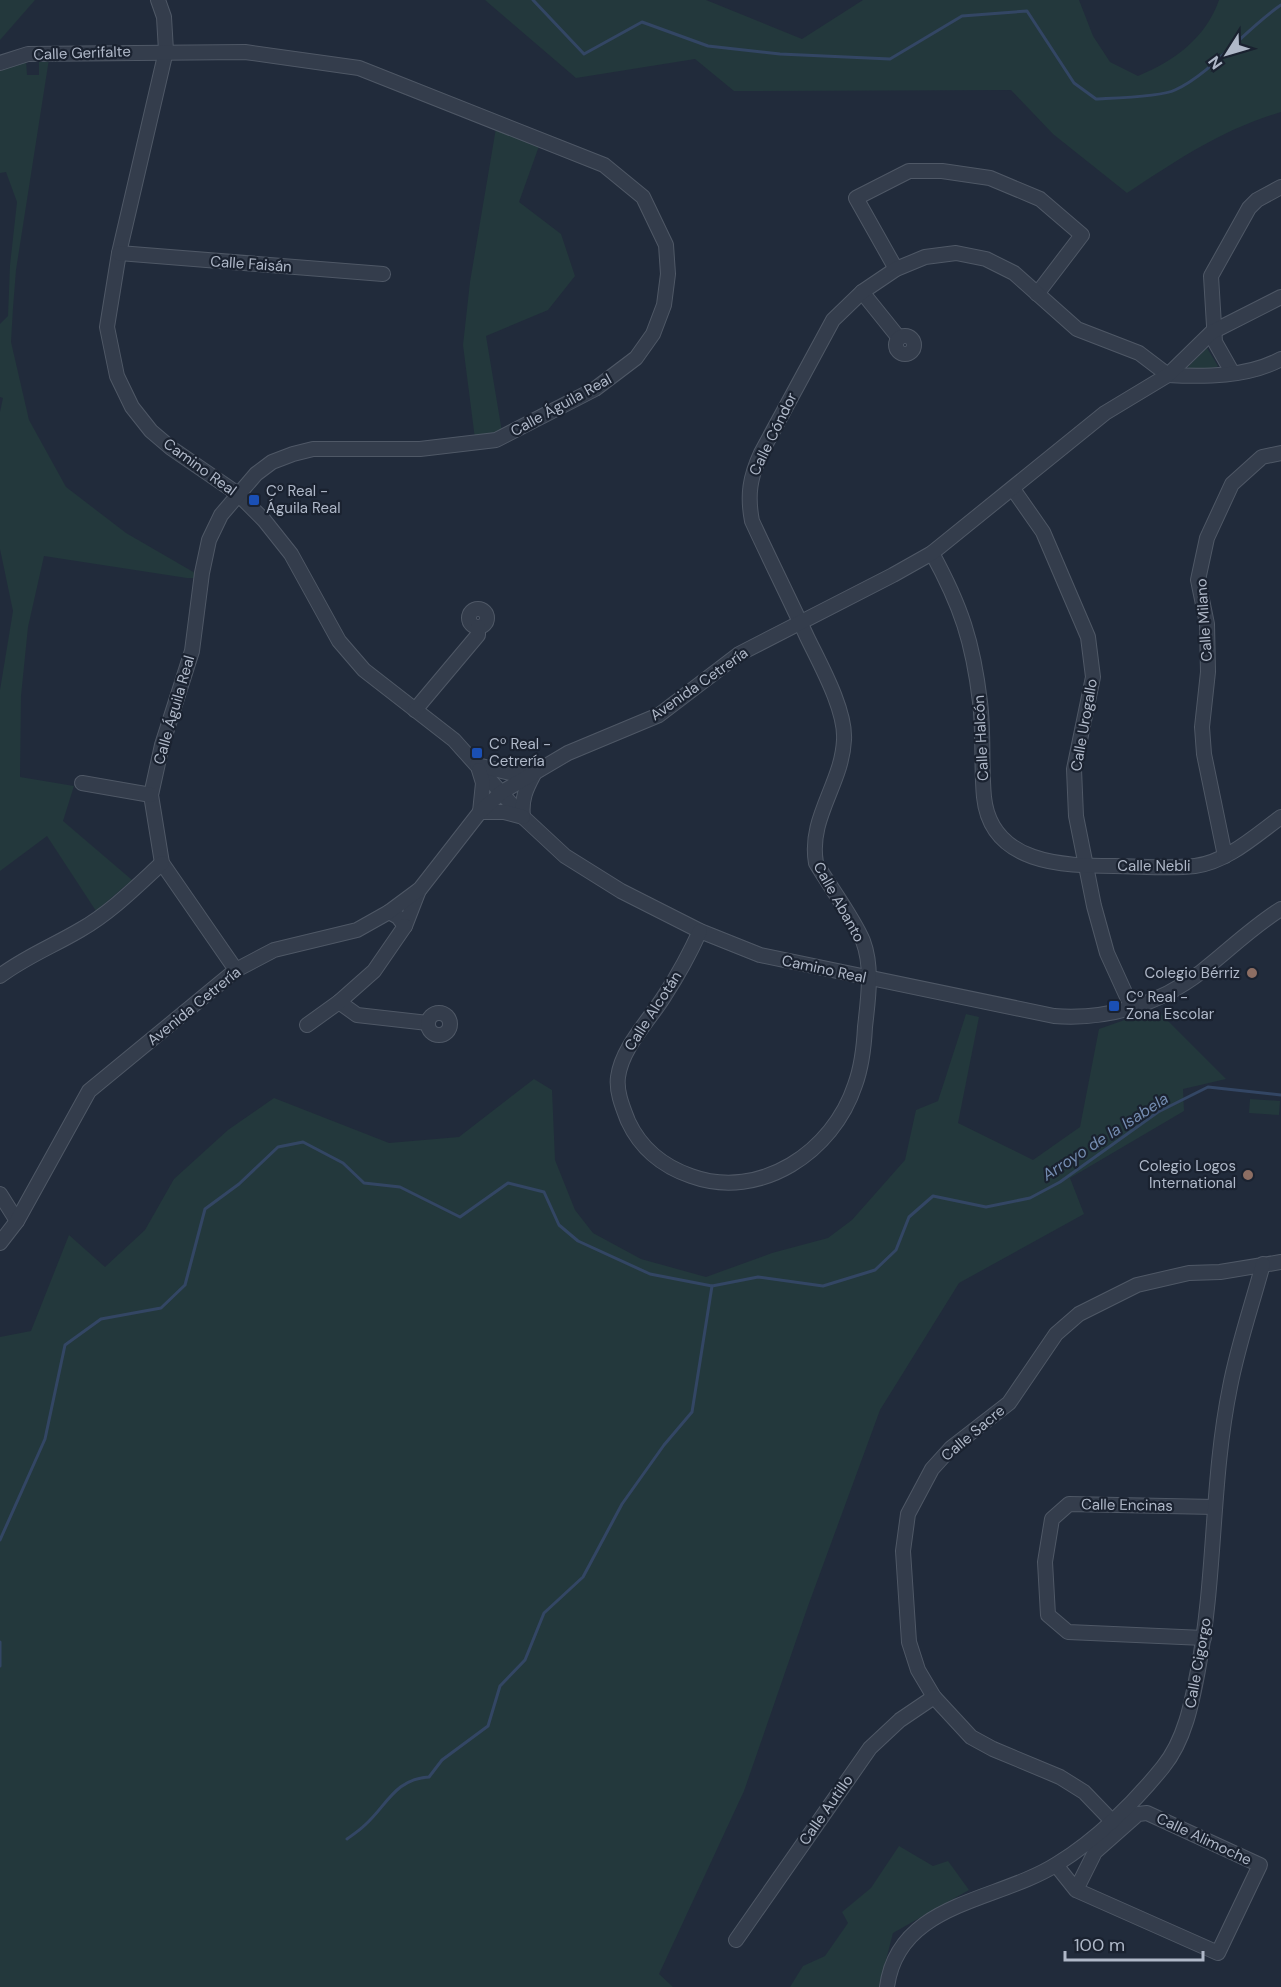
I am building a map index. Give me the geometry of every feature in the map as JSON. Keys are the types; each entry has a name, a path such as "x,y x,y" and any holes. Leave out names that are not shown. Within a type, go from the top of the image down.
{"street":[{"name":"Camino Real","path":"158,0 164,17 166,51 119,254 107,327 117,376 132,407 151,430 171,448 238,494 291,554 339,641 364,670 454,740 523,816 587,871 700,932 760,955 1054,1017 1094,1017 1132,1008 1163,996 1190,980 1281,909"},
{"name":"Calle Gerifalte","path":"0,63 28,54 166,51"},
{"name":"Calle Águila Real","path":"166,51 245,52 359,68 604,165 643,197 666,244 668,274 664,305 653,334 636,358 595,389 496,440 420,449 313,449 293,454 272,462 256,474 221,515 209,540 202,573 192,651 162,745 152,795 162,863 236,970"},
{"path":"896,269 856,198 909,171 942,171 990,178 1040,199 1082,235 1037,294"},
{"path":"1232,372 1218,351 1212,332 1211,276 1250,208 1257,200 1281,187"},
{"name":"Calle Cóndor","path":"800,622 752,521 748,500 751,475 833,320 862,292 896,269 925,257 956,253 986,259 1014,273 1077,329 1139,353 1168,375"},
{"name":"Calle Faisán","path":"119,254 383,274"},
{"path":"862,292 899,338"},
{"name":"Avenida Cetrería","path":"0,1243 17,1221 89,1091 236,970 274,950 357,930 389,912 420,889 480,812 501,792 568,753 659,716 739,654 893,576 932,553 1105,413 1168,375 1212,332 1281,297"},
{"path":"1168,375 1193,377 1263,369 1281,359"},
{"name":"Calle Milano","path":"1224,856 1204,754 1202,727 1208,672 1207,624 1198,580 1207,538 1232,484 1262,457 1281,453"},
{"name":"Calle Urogallo","path":"1013,489 1043,532 1088,637 1093,677 1074,769 1076,816 1107,953 1132,1008"},
{"name":"Calle Halcón","path":"932,553 955,596 973,650 980,705 984,800 989,816 998,831 1026,856 1042,862 1086,866"},
{"name":"Calle Abanto","path":"800,622 834,695 844,739 836,775 813,838 816,863 863,942 869,979"},
{"path":"415,710 478,635 478,627"},
{"path":"477,765 510,774 534,774"},
{"path":"477,765 483,783 480,812 504,812 523,816 521,804 524,791 534,774"},
{"path":"82,783 152,795"},
{"name":"Calle Nebli","path":"1086,866 1197,866 1224,856 1281,817"},
{"path":"0,976 20,961 82,930 122,900 162,863"},
{"path":"307,1025 339,1002 374,971 405,926 420,889"},
{"path":"389,912 399,917 405,926"},
{"name":"Calle Alcotán","path":"700,932 666,994 624,1056 618,1078 621,1106 634,1133 649,1153 678,1172 706,1182 736,1183 763,1180 801,1159 819,1143 844,1109 855,1086 863,1058 869,979"},
{"path":"339,1002 357,1016 428,1023"},
{"path":"0,1194 17,1221"},
{"name":"Calle Sacre","path":"1112,1820 1084,1792 1060,1778 971,1737 934,1697 918,1670 909,1642 903,1551 908,1514 932,1469 951,1449 1009,1402 1056,1335 1079,1314 1137,1285 1189,1273 1220,1272 1281,1262"},
{"name":"Calle Cigorgo","path":"888,1987 894,1959 902,1946 923,1923 1056,1865 1112,1820 1165,1764 1190,1714 1204,1638 1215,1507 1230,1387 1263,1264"},
{"name":"Calle Encinas","path":"1204,1638 1068,1632 1048,1615 1045,1562 1052,1519 1069,1504 1215,1507"},
{"name":"Calle Autillo","path":"736,1940 870,1748 900,1720 934,1697"},
{"name":"Calle Alimoche","path":"1056,1865 1076,1890 1218,1953 1260,1865 1147,1813 1138,1814 1095,1852 1076,1890"}],"green space":[{"path":"0,0 35,0 0,40"},
{"path":"485,0 706,0 802,39 863,0 1079,0 1093,36 1110,62 1138,76 1164,63 1187,47 1206,26 1219,0 1281,0 1281,112 1239,127 1183,157 1127,193 1053,134 1011,90 734,91 695,59 576,78"},
{"path":"49,59 16,270 11,342 29,420 66,487 126,533 195,573 194,578 187,578 44,556 28,627 21,696 20,777 74,786 63,821 132,880 96,911 47,836 0,871 0,690 13,611 0,549 0,412 3,398 0,397 0,324 8,316 10,265 17,202 6,172 0,173 0,71 26,61 27,75 39,75 39,60"},
{"path":"496,128 539,146 519,202 561,234 575,276 548,310 486,336 502,432 475,439 463,345 470,282"},
{"path":"1207,348 1218,366 1191,370 1188,367"},
{"path":"1156,1009 1226,1079 1183,1089 1184,1111 1070,1178 1084,1214 959,1283 880,1410 808,1606 744,1791 659,1974 673,1987 0,1987 0,1337 31,1331 69,1235 105,1267 145,1230 174,1179 228,1130 274,1098 389,1143 459,1137 534,1079 552,1090 555,1160 575,1210 593,1233 641,1259 706,1277 772,1253 828,1238 852,1220 905,1160 916,1110 938,1101 966,1014 979,1017 958,1123 1033,1160 1080,1127 1099,1029"},
{"path":"1250,1099 1280,1101 1279,1115 1249,1113"},
{"path":"899,1846 933,1866 948,1861 969,1890 893,1933 879,1987 790,1987 803,1966 825,1956 848,1923 842,1912 871,1888"}],"waterway":[{"path":"533,0 584,54 642,22 708,46 780,54 890,59 962,16 1027,11 1074,83 1096,99 1149,96 1175,90 1202,73 1281,5"},
{"name":"Arroyo de la Isabela","path":"0,1540 45,1439 65,1345 101,1319 161,1308 185,1285 205,1209 239,1184 278,1147 303,1142 343,1163 364,1183 400,1187 460,1217 508,1183 544,1192 559,1225 578,1241 650,1274 712,1286 758,1277 823,1286 875,1270 896,1250 909,1217 933,1196 986,1207 1030,1198 1060,1182 1158,1112 1208,1087 1281,1095"},
{"path":"347,1839 366,1824 400,1788 417,1779 429,1777 442,1760 488,1726 500,1686 525,1660 544,1613 583,1577 622,1504 664,1445 692,1412 712,1286"},
{"name":"Arroyo de la Isabela","path":"0,1642 0,1666"}],"place":[{"name":"Cº Real - Águila Real","path":"254,500"},
{"name":"Cº Real - Cetrería","path":"477,753"},
{"name":"Colegio Bérriz","path":"1252,973"},
{"name":"Cº Real - Zona Escolar","path":"1114,1006"},
{"name":"Colegio Logos International","path":"1248,1175"}]}
